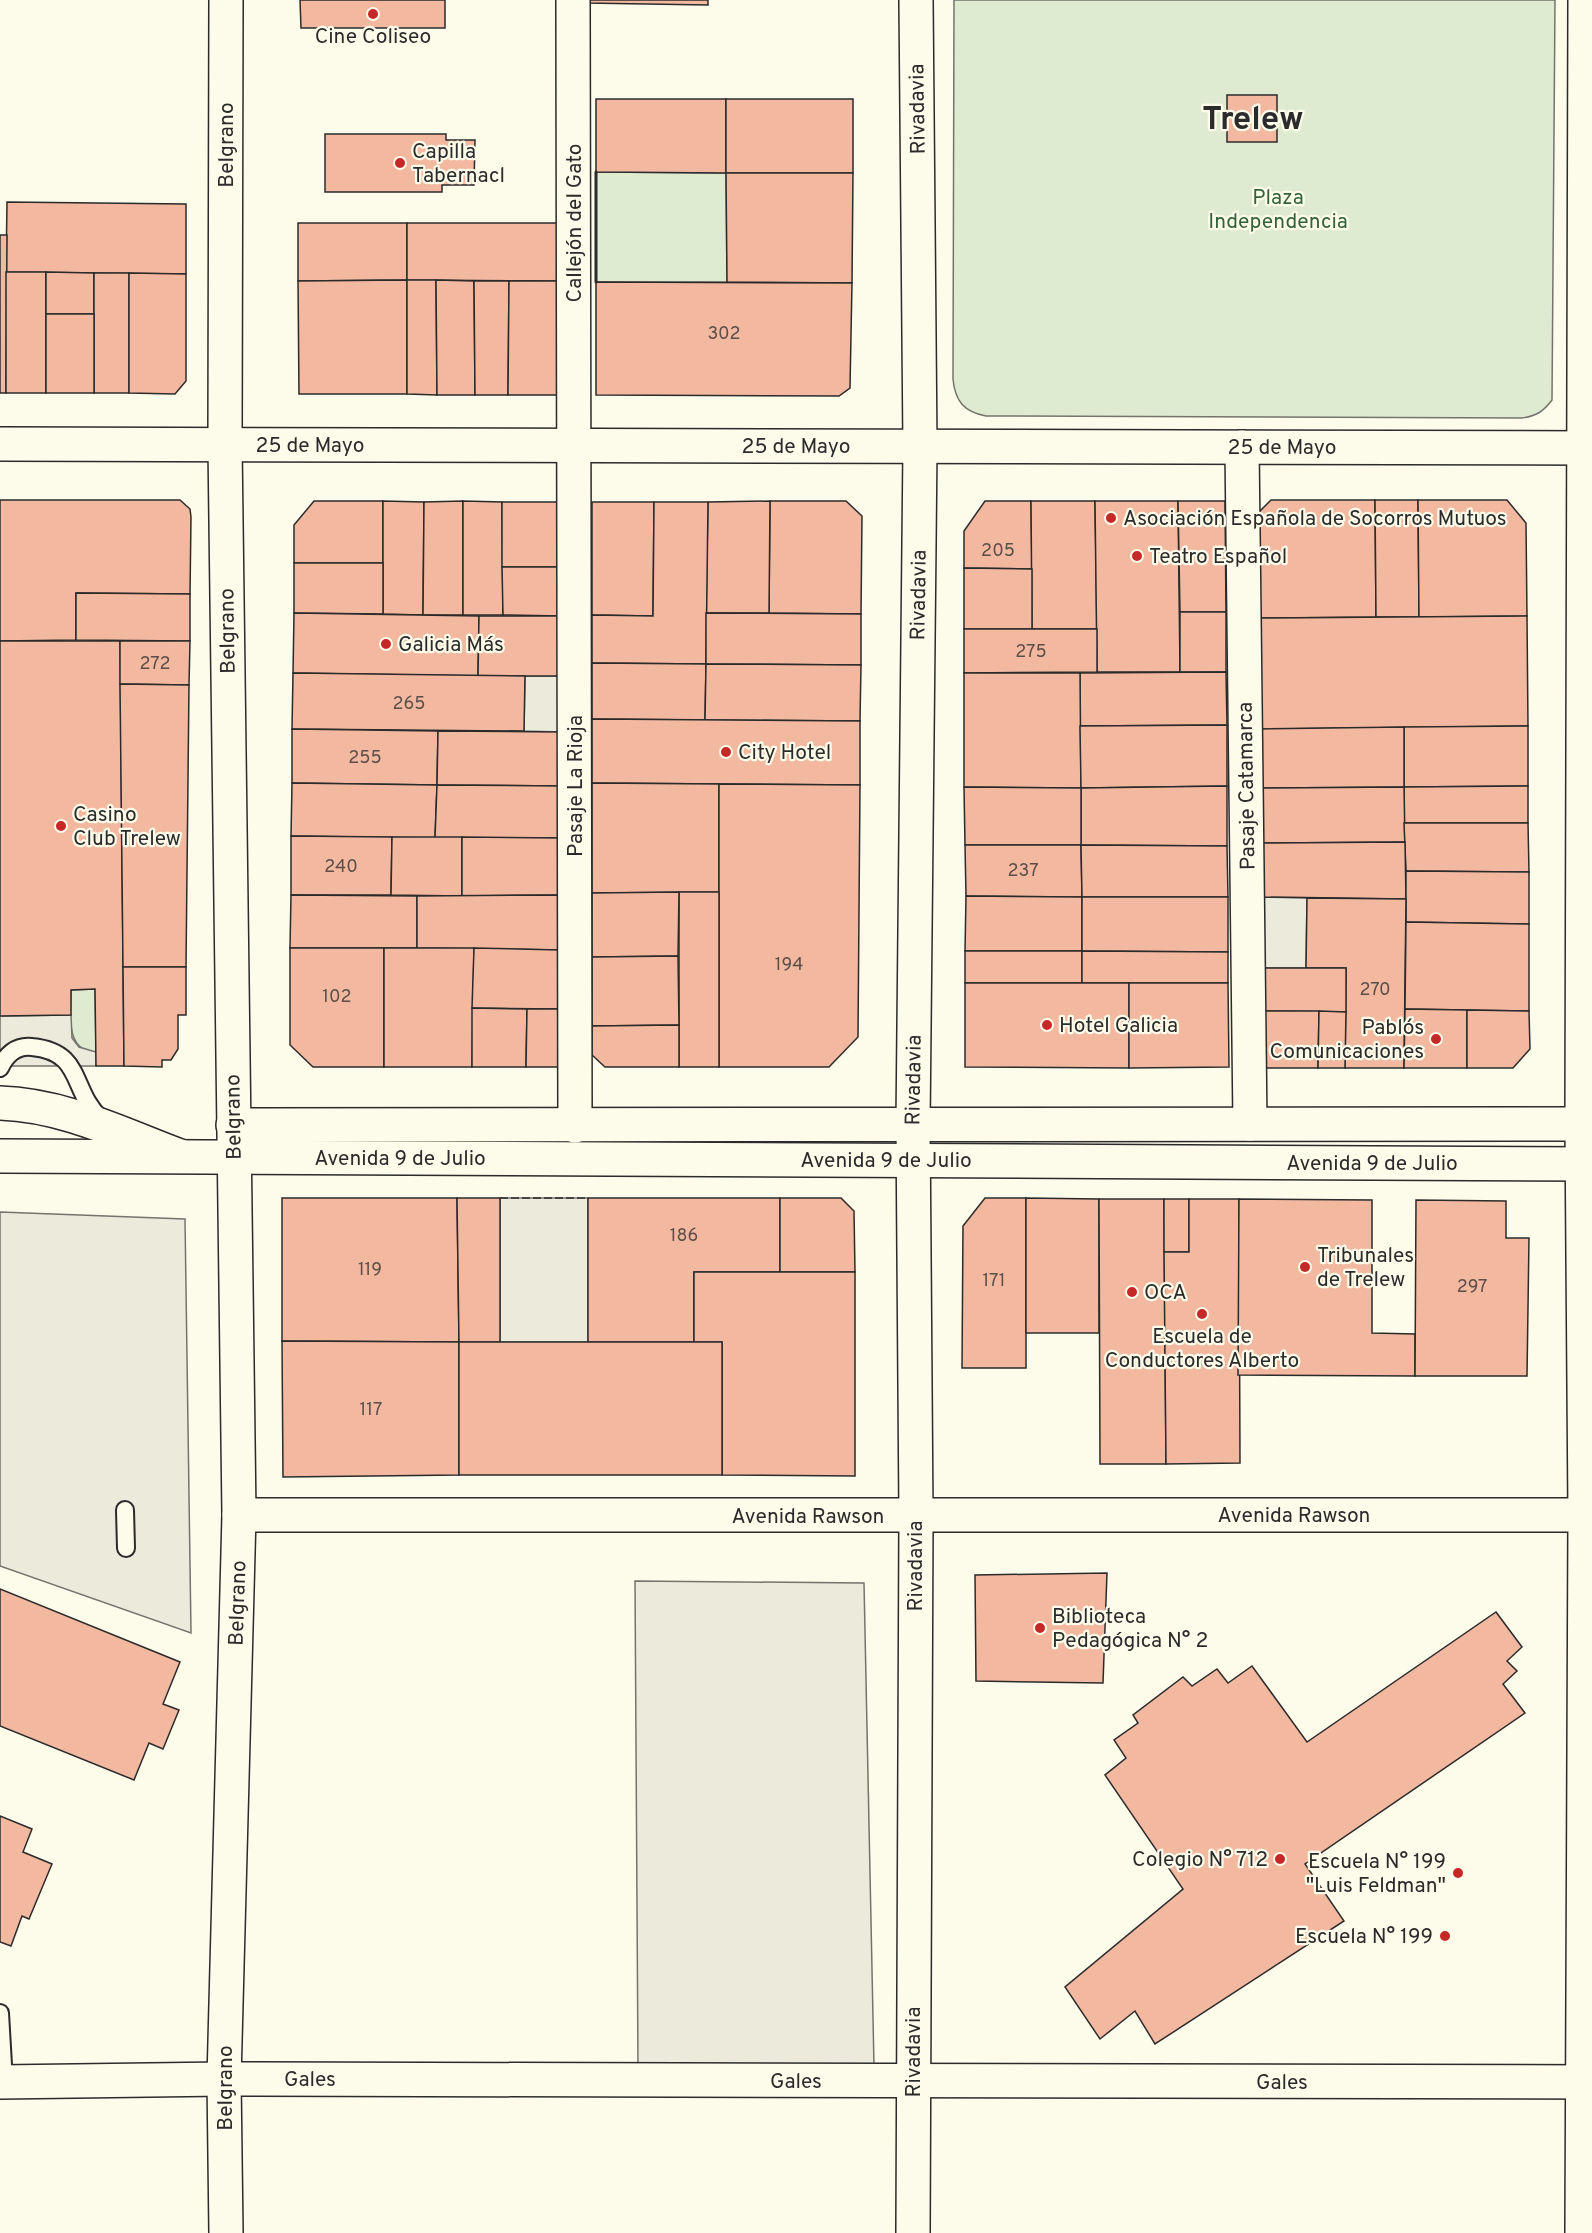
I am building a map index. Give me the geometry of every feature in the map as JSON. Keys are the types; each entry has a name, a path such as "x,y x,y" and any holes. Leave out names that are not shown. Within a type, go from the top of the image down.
{"street":[{"name":"Belgrano","path":"226,0 225,445 239,1515 224,2079 226,2233"},
{"name":"Callejón del Gato","path":"573,0 574,446"},
{"name":"Rivadavia","path":"913,2233 916,1516 913,1124 920,447 916,0"},
{"path":"1582,2233 1588,2082 1589,1515 1588,448 1585,0"},
{"name":"25 de Mayo","path":"0,444 1588,448"},
{"name":"Pasaje La Rioja","path":"574,446 575,1126"},
{"name":"Pasaje Catamarca","path":"1242,447 1250,1124"},
{"name":"Avenida 9 de Julio","path":"0,1103 46,1107 180,1156"},
{"name":"Avenida 9 de Julio","path":"0,1156 180,1156 233,1141 575,1126 1587,1124"},
{"name":"Avenida 9 de Julio","path":"233,1141 913,1160 1587,1164"},
{"name":"Avenida Rawson","path":"239,1515 1589,1515"},
{"name":"Gales","path":"2,2082 224,2079 1588,2082"}],"lane":[{"path":"0,1068 9,1053 27,1046 43,1048 55,1053 65,1060 75,1072 83,1099 91,1110 117,1132"},
{"path":"125,1510 126,1548"},
{"path":"0,2013 2,2082"}],"green space":[{"name":"Plaza Independencia","path":"954,0 1555,0 1552,400 1539,413 1522,418 986,416 966,408 956,394 953,379"},
{"path":"596,172 726,173 727,282 596,282"},
{"path":"95,989 96,1052 86,1050 79,1045 74,1038 70,1019 71,990"}],"shaded area":[{"path":"525,676 561,676 561,732 524,731"},
{"path":"1263,897 1307,898 1306,968 1263,968"},
{"path":"71,1015 72,1038 79,1047 96,1052 96,1066 0,1066 0,1016"},
{"path":"500,1198 588,1198 588,1342 500,1342"},
{"path":"0,1212 185,1219 191,1633 0,1566"},
{"path":"635,1581 864,1583 874,2066 638,2066"}],"building":[{"name":"Cine Coliseo","path":"300,0 445,0 445,28 301,28"},
{"path":"585,0 708,0 708,5 585,3"},
{"path":"1227,95 1277,95 1277,142 1227,142"},
{"path":"596,99 726,99 726,173 596,172"},
{"path":"726,99 853,99 853,173 726,173"},
{"name":"Capilla Tabernacl","path":"325,134 446,134 446,140 475,140 474,185 442,185 442,192 325,192"},
{"path":"726,173 853,173 852,283 727,282"},
{"path":"7,202 186,204 186,274 6,272"},
{"path":"298,223 407,223 407,280 298,281"},
{"path":"407,223 564,223 564,281 407,280"},
{"path":"0,235 7,235 6,393 0,393"},
{"path":"6,272 46,272 46,393 6,393"},
{"path":"46,272 94,273 94,314 46,314"},
{"path":"94,273 129,273 129,393 94,393"},
{"path":"129,273 186,274 186,381 175,394 129,393"},
{"path":"407,280 407,394 299,394 298,281"},
{"path":"407,280 436,280 437,395 407,394"},
{"path":"436,280 474,281 475,395 437,395"},
{"path":"474,281 509,281 508,395 475,395"},
{"path":"509,281 564,281 563,395 508,395"},
{"path":"596,282 852,283 850,388 839,396 596,395"},
{"path":"46,314 94,314 94,393 46,393"},
{"path":"0,500 180,500 190,509 191,517 190,594 76,593 76,640 0,641"},
{"path":"1271,500 1375,500 1376,617 1259,618 1257,514"},
{"path":"1375,500 1418,500 1419,617 1376,617"},
{"path":"1418,500 1507,500 1526,523 1527,616 1419,617"},
{"path":"314,501 383,501 383,563 294,563 294,525"},
{"path":"383,501 424,502 423,615 383,614"},
{"path":"463,501 463,615 423,615 424,502"},
{"path":"463,501 502,502 503,615 463,615"},
{"path":"770,501 846,501 862,516 861,614 769,613"},
{"path":"770,501 769,613 706,613 708,502"},
{"path":"985,501 1031,501 1032,569 964,568 964,531"},
{"path":"1031,501 1095,501 1097,629 1032,629"},
{"name":"Teatro Español","path":"1095,501 1178,501 1180,672 1097,672"},
{"path":"1178,501 1225,501 1226,612 1180,612"},
{"path":"502,502 562,502 562,567 502,567"},
{"path":"592,502 654,502 653,616 592,615"},
{"path":"654,502 708,502 706,664 592,663 592,615 653,616"},
{"path":"294,563 383,563 383,614 294,613"},
{"path":"502,567 562,567 562,616 503,615"},
{"path":"964,568 1032,569 1032,629 964,629"},
{"path":"76,593 190,594 190,641 76,640"},
{"path":"1180,612 1226,612 1226,672 1180,672"},
{"name":"Galicia Más","path":"294,613 479,616 478,676 293,673"},
{"path":"706,613 861,614 861,665 706,664"},
{"path":"479,616 562,616 561,676 478,676"},
{"path":"1527,616 1528,726 1260,729 1259,618"},
{"path":"964,629 1097,629 1097,672 964,673"},
{"name":"Casino Club Trelew","path":"0,641 120,641 124,1066 96,1066 95,989 71,990 71,1015 0,1016"},
{"path":"120,641 190,641 189,685 120,684"},
{"path":"592,663 706,664 705,720 592,719"},
{"path":"706,664 861,665 860,721 705,720"},
{"path":"1226,672 1227,725 1080,726 1080,673"},
{"path":"293,673 525,676 524,731 292,729"},
{"path":"964,673 1080,673 1081,788 964,787"},
{"path":"120,684 189,685 186,967 123,967"},
{"name":"City Hotel","path":"592,719 860,721 860,785 592,783"},
{"path":"1227,725 1227,786 1081,788 1080,726"},
{"path":"1528,726 1528,786 1404,787 1404,727"},
{"path":"1404,727 1404,787 1261,788 1260,729"},
{"path":"292,729 438,731 437,785 292,783"},
{"path":"438,731 561,732 561,786 437,785"},
{"path":"292,783 437,785 435,838 291,836"},
{"path":"592,783 719,784 719,892 592,893"},
{"path":"719,784 860,785 858,1037 829,1067 719,1067"},
{"path":"437,785 561,786 561,838 435,838"},
{"path":"1227,786 1227,846 1081,845 1081,788"},
{"path":"1528,786 1528,823 1404,823 1404,787"},
{"path":"964,787 1081,788 1081,845 965,845"},
{"path":"1404,787 1405,842 1262,843 1261,788"},
{"path":"1404,823 1528,823 1529,872 1406,871"},
{"path":"291,836 392,837 391,895 291,895"},
{"path":"392,837 462,837 462,896 391,895"},
{"path":"462,837 561,838 560,895 462,896"},
{"path":"1405,842 1406,899 1263,897 1262,843"},
{"path":"965,845 1081,845 1082,897 966,896"},
{"path":"1081,845 1227,846 1228,897 1082,897"},
{"path":"1406,871 1529,872 1529,924 1406,922"},
{"path":"679,892 719,892 719,1067 679,1067"},
{"path":"679,892 678,956 592,957 592,893"},
{"path":"291,895 417,896 417,948 290,948"},
{"path":"560,895 560,950 417,948 417,896"},
{"path":"966,896 1082,897 1082,951 965,951"},
{"path":"1082,897 1228,897 1228,952 1082,951"},
{"path":"1307,898 1406,899 1404,1068 1345,1068 1346,968 1306,968"},
{"path":"1406,922 1529,924 1529,1011 1405,1009"},
{"path":"290,948 384,948 384,1067 313,1067 290,1045"},
{"path":"384,948 474,948 472,1067 384,1067"},
{"path":"474,948 560,950 560,1009 472,1008"},
{"path":"965,951 1082,951 1082,983 965,983"},
{"path":"1082,951 1228,952 1228,983 1082,983"},
{"path":"678,956 679,1025 592,1026 592,957"},
{"path":"123,967 186,967 186,1015 178,1015 178,1049 171,1060 162,1060 162,1067 124,1066"},
{"path":"1263,968 1346,968 1346,1012 1264,1011"},
{"name":"Hotel Galicia","path":"965,983 1129,983 1129,1068 965,1067"},
{"path":"1129,983 1228,983 1229,1067 1129,1068"},
{"path":"472,1008 527,1009 526,1067 472,1067"},
{"path":"527,1009 560,1009 560,1067 526,1067"},
{"name":"Pablo´s Comunicaciones","path":"1405,1009 1467,1010 1467,1068 1404,1068"},
{"path":"1467,1010 1529,1011 1530,1049 1513,1068 1467,1068"},
{"path":"1264,1011 1319,1011 1318,1068 1265,1068"},
{"path":"1319,1011 1346,1012 1345,1068 1318,1068"},
{"path":"679,1025 679,1067 605,1067 592,1055 592,1026"},
{"path":"282,1198 457,1198 459,1342 282,1341"},
{"path":"457,1198 500,1198 500,1342 459,1342"},
{"path":"588,1198 780,1198 780,1272 694,1272 694,1342 588,1342"},
{"path":"780,1198 841,1198 854,1211 855,1272 780,1272"},
{"path":"985,1198 1026,1198 1026,1368 962,1368 963,1226"},
{"path":"1026,1198 1099,1199 1099,1333 1026,1333"},
{"name":"OCA","path":"1099,1199 1164,1199 1166,1464 1100,1464"},
{"path":"1164,1199 1189,1199 1189,1252 1164,1252"},
{"name":"Escuela de Conductores Alberto","path":"1189,1199 1239,1199 1240,1463 1166,1464 1164,1252 1189,1252"},
{"name":"Tribunales de Trelew","path":"1239,1199 1372,1200 1372,1333 1415,1334 1415,1376 1238,1375"},
{"path":"1416,1200 1506,1201 1506,1238 1529,1238 1527,1376 1415,1376"},
{"path":"694,1272 855,1272 855,1476 722,1475 722,1342 694,1342"},
{"path":"282,1341 459,1342 459,1475 283,1477"},
{"path":"459,1342 722,1342 722,1475 459,1475"},
{"name":"Biblioteca Pedagógica N° 2","path":"1107,1573 1103,1683 976,1681 975,1575"},
{"path":"0,1589 180,1662 163,1704 179,1710 163,1749 149,1743 134,1780 0,1726"},
{"path":"1496,1612 1522,1647 1507,1661 1517,1671 1503,1684 1525,1713 1305,1864 1344,1921 1155,2044 1135,2011 1100,2039 1065,1987 1183,1889 1105,1775 1126,1758 1114,1740 1138,1723 1133,1715 1183,1677 1192,1686 1217,1669 1228,1683 1252,1666 1307,1742"},
{"path":"0,1816 32,1829 23,1852 52,1864 29,1919 22,1916 11,1946 0,1942"}],"fence":[{"path":"500,1198 588,1198"}],"wall":[{"path":"596,172 596,282"}],"place":[{"name":"Cine Coliseo","path":"373,14"},
{"name":"Capilla Tabernacl","path":"400,163"},
{"name":"Asociación Española de Socorros Mutuos","path":"1111,518"},
{"name":"Teatro Español","path":"1137,556"},
{"name":"Galicia Más","path":"386,644"},
{"name":"City Hotel","path":"726,752"},
{"name":"Casino Club Trelew","path":"61,826"},
{"name":"Hotel Galicia","path":"1047,1025"},
{"name":"Pablo´s Comunicaciones","path":"1436,1039"},
{"name":"Tribunales de Trelew","path":"1305,1267"},
{"name":"OCA","path":"1132,1292"},
{"name":"Escuela de Conductores Alberto","path":"1202,1314"},
{"name":"Biblioteca Pedagógica N° 2","path":"1040,1628"},
{"name":"Colegio N° 712","path":"1280,1859"},
{"name":"Escuela N° 199 \"Luis Feldman\"","path":"1458,1873"},
{"name":"Escuela N° 199","path":"1445,1936"}],"district":[{"name":"Trelew","path":"1253,117"}]}
